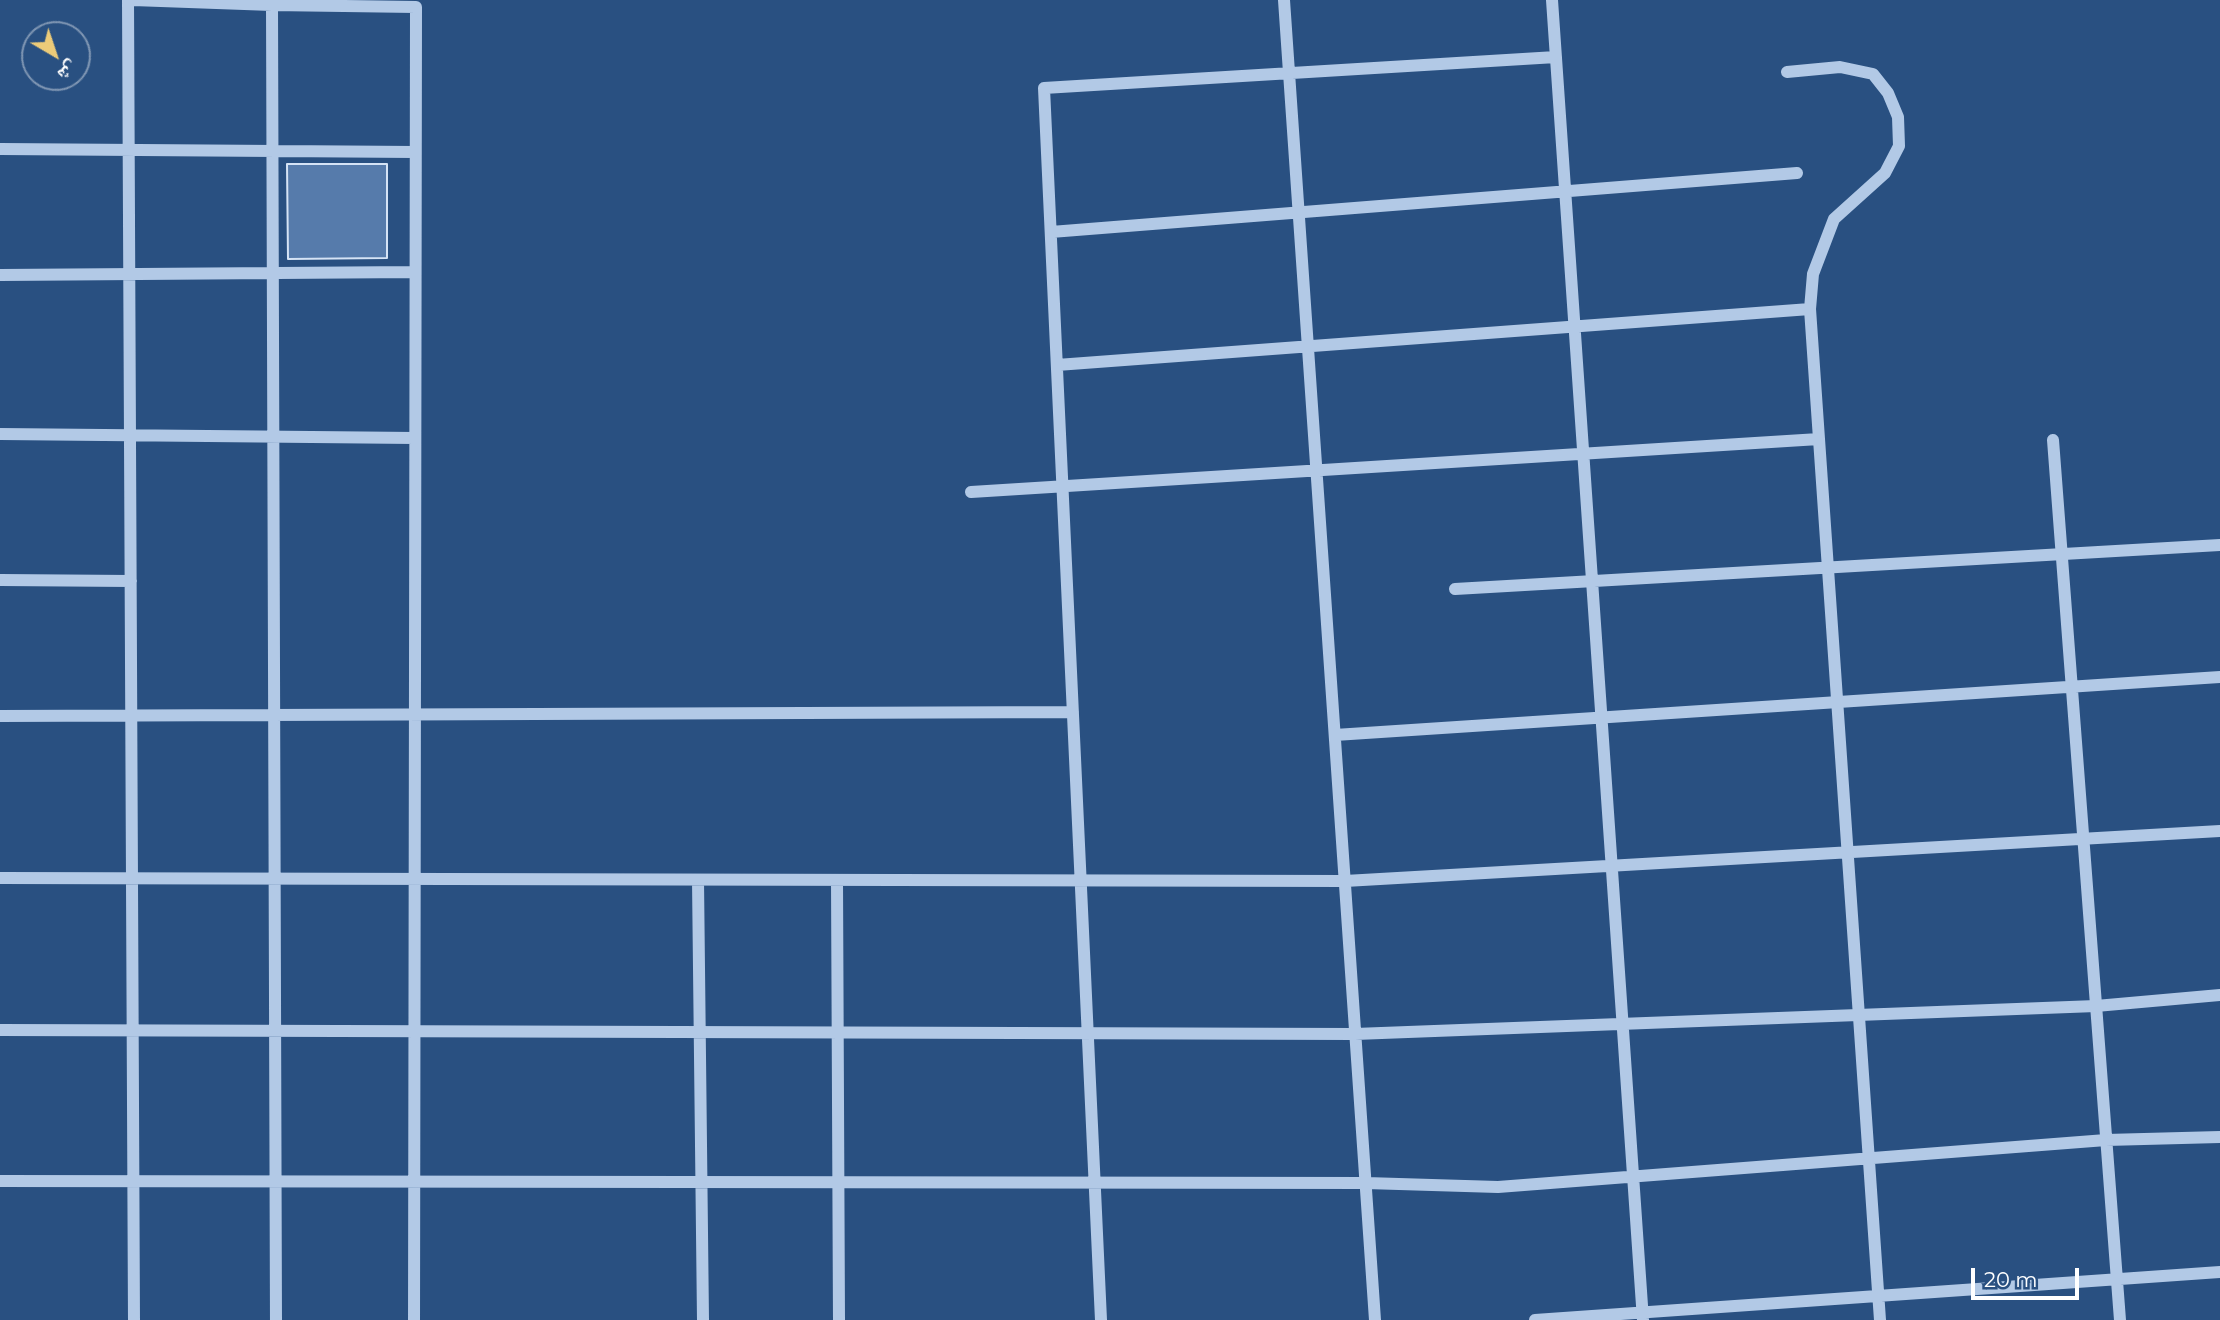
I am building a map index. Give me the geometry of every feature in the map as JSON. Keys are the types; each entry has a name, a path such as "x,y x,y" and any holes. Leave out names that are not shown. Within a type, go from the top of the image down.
{"street":[{"path":"134,1320 130,0 416,7 414,1320"},
{"path":"1284,0 1375,1320"},
{"path":"1552,0 1642,1316"},
{"path":"272,5 276,1320"},
{"path":"1101,1320 1044,88 1556,57"},
{"path":"1787,72 1840,66 1872,74 1888,93 1898,117 1899,146 1885,173 1834,219 1813,274 1811,309 1880,1320"},
{"path":"0,149 415,152"},
{"path":"1051,233 1797,173"},
{"path":"0,275 415,272"},
{"path":"1057,365 1811,309"},
{"path":"0,434 415,438"},
{"path":"971,492 1819,439"},
{"path":"2053,440 2120,1320"},
{"path":"1455,589 2220,545"},
{"path":"0,580 131,582"},
{"path":"1335,735 2220,677"},
{"path":"0,716 1073,712"},
{"path":"0,878 1345,881 2220,831"},
{"path":"698,880 703,1320"},
{"path":"837,880 839,1320"},
{"path":"0,1030 1355,1034 2096,1006 2220,995"},
{"path":"0,1181 1366,1183 1498,1187 2106,1140 2220,1137"},
{"path":"1535,1320 1642,1316 2220,1272"}],"building":[{"path":"287,164 387,164 387,258 288,259"}]}
